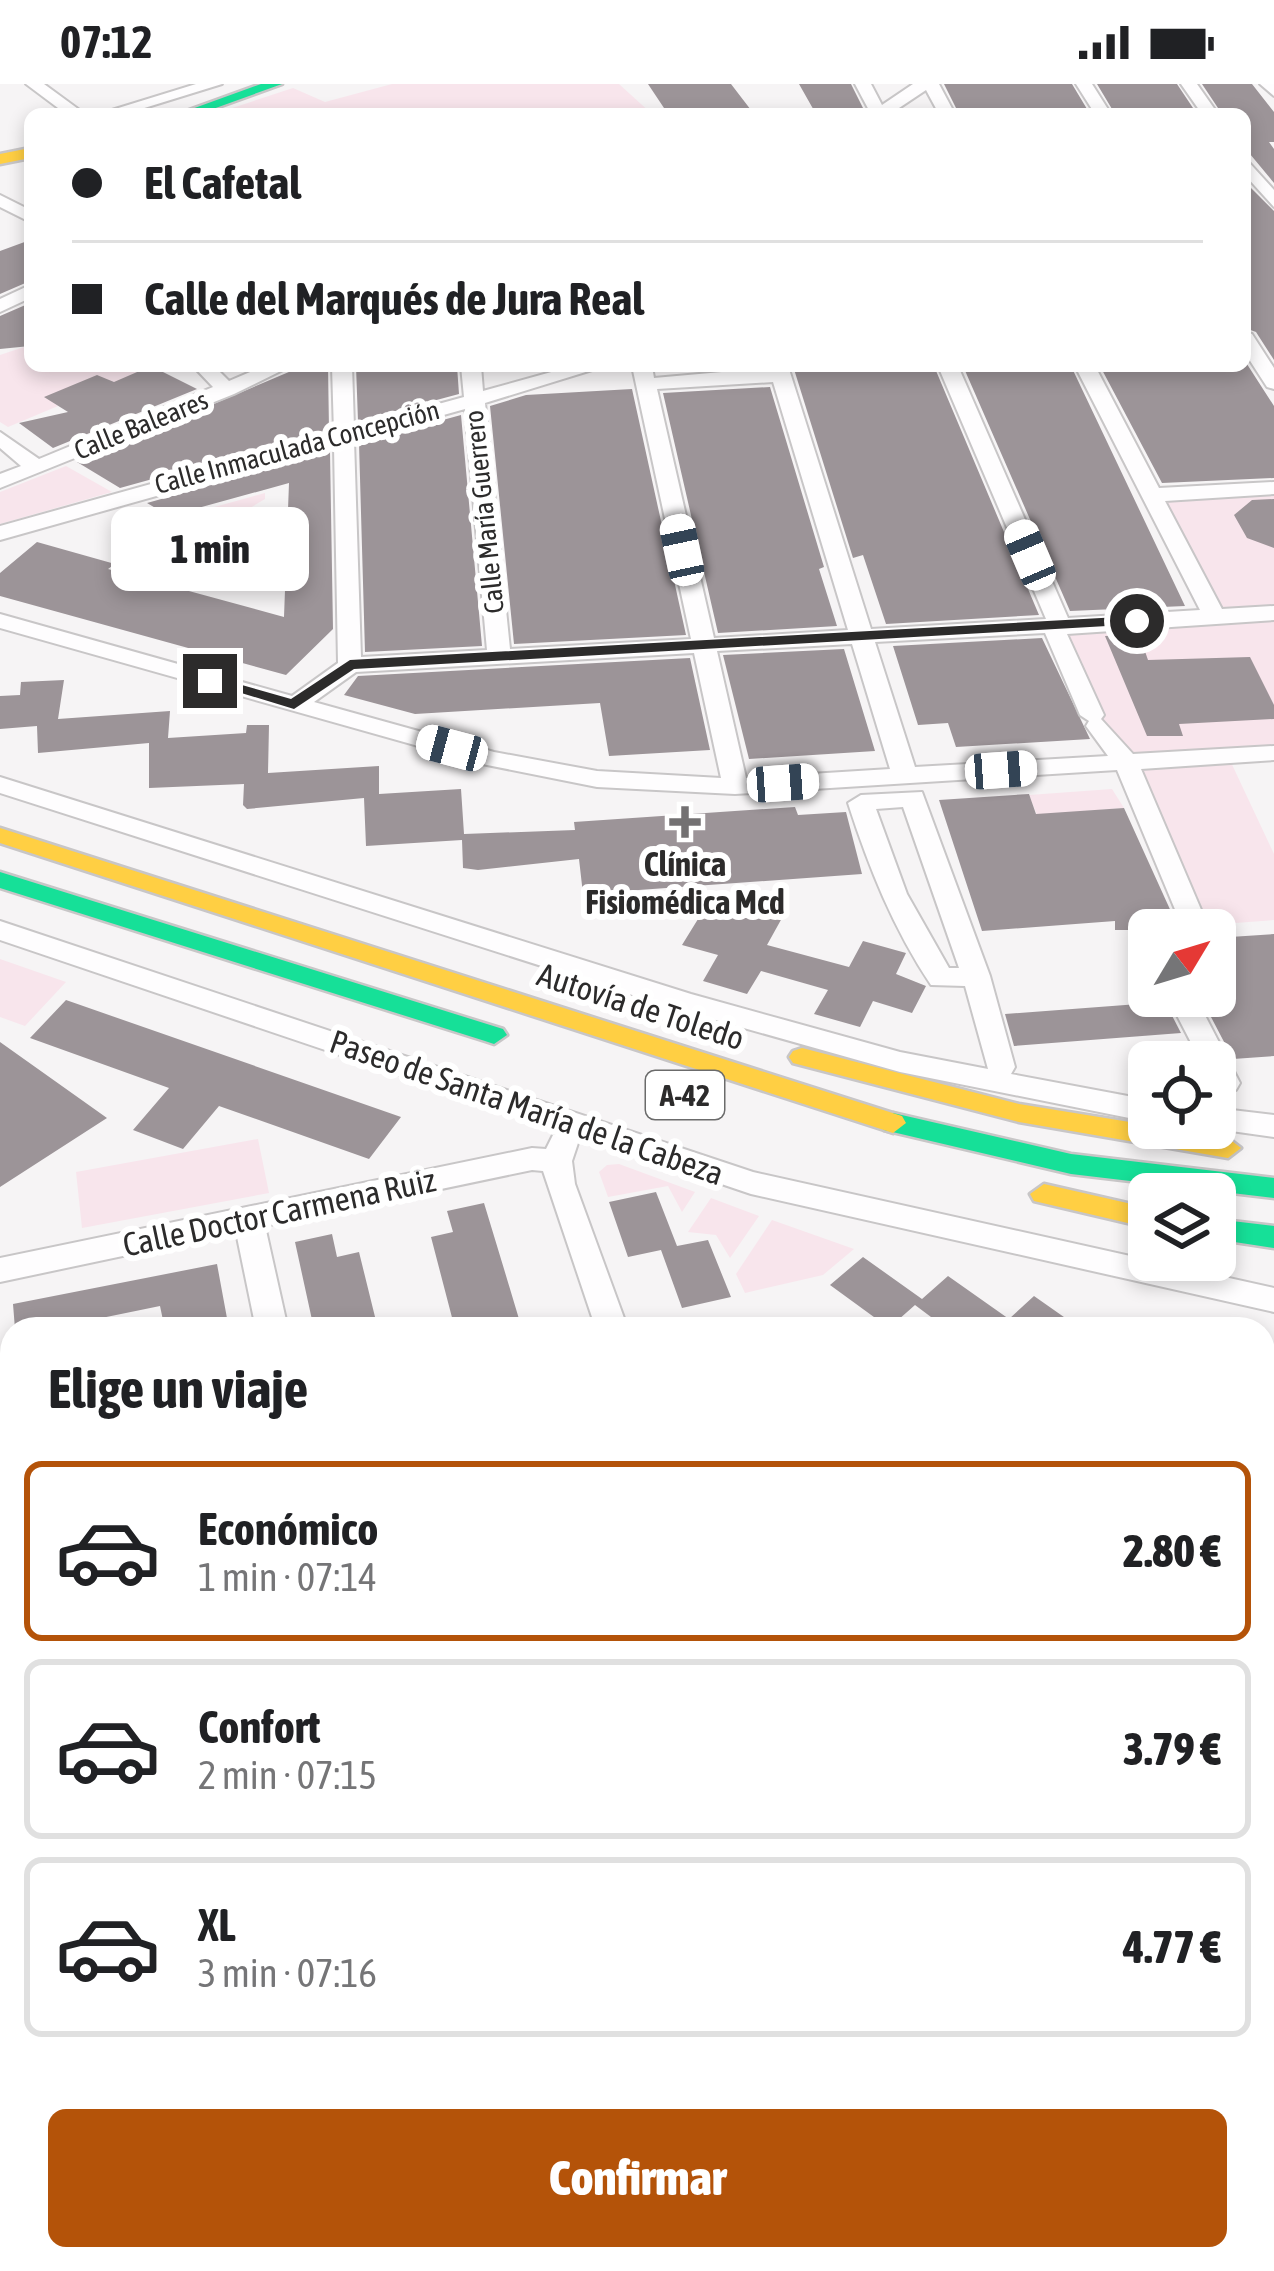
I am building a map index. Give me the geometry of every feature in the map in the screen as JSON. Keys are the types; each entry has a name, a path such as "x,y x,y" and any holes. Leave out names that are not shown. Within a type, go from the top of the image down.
{"main road":[{"path":"201,108 261,86"},
{"name":"Autovía de Toledo","path":"0,831 778,1089 919,1130 1071,1164 1274,1188"},
{"path":"0,880 530,1046"},
{"path":"0,913 227,953"},
{"name":"A-42","path":"404,965 454,960 665,1022 1019,1113 1274,1154"},
{"path":"1018,1188 1128,1213"},
{"path":"1236,1232 1274,1238"}],"street":[{"path":"34,84 68,108"},
{"path":"128,108 214,84"},
{"path":"889,108 927,84"},
{"path":"1268,84 1274,92"},
{"path":"1260,186 1274,202"},
{"path":"1251,347 1274,383"},
{"path":"209,372 227,389"},
{"name":"Calle Baleares","path":"0,482 267,372"},
{"path":"342,372 350,665"},
{"name":"Calle María Guerrero","path":"471,372 499,657"},
{"name":"Calle Inmaculada Concepción","path":"1,531 573,372"},
{"path":"735,786 644,375 745,372"},
{"path":"779,372 905,776"},
{"path":"950,372 1060,625 1056,634 1095,720 1126,762 1188,909"},
{"path":"1088,372 1214,616"},
{"path":"0,438 28,458 32,469"},
{"path":"1153,495 1274,488"},
{"path":"294,705 350,665 1214,616 1272,617"},
{"path":"0,622 294,705 561,773 735,786 1274,753"},
{"path":"0,785 683,1001 900,1062 1128,1107"},
{"path":"976,976 941,978 920,949 885,875 861,802 913,798 976,976 1001,1067"},
{"name":"Paseo de Santa María de la Cabeza","path":"0,930 751,1184 1274,1300"},
{"path":"1236,1121 1274,1126"},
{"path":"577,1124 557,1161 560,1184 608,1317"},
{"name":"Calle Doctor Carmena Ruiz","path":"0,1270 532,1159 557,1161"},
{"path":"248,1217 269,1317"}],"shaded area":[{"path":"392,84 619,84 645,108 232,108 293,88 325,102"},
{"path":"24,347 24,372 140,372 109,385 47,397 58,406 8,427 0,422 0,355"},
{"path":"66,466 112,492 0,524 0,492"},
{"path":"1274,488 1274,753 1228,756 1274,854 1274,920 1236,923 1236,909 1187,909 1098,726 1060,625 1213,616 1153,495"},
{"path":"265,493 265,499 250,508 258,510 282,540 235,573 223,578 183,572 175,565 134,556 139,541 150,539 153,524"},
{"path":"1112,789 1124,808 1037,815 1029,795"},
{"path":"0,959 66,982 25,1026 0,1017"},
{"path":"258,1139 269,1193 82,1228 76,1172"},
{"path":"619,1164 695,1192 682,1212 668,1186 608,1197 599,1172"},
{"path":"711,1198 759,1216 730,1258 716,1235 688,1232"},
{"path":"772,1220 854,1249 823,1275 745,1293 736,1274"}],"building":[{"path":"648,84 731,84 749,108 664,108"},
{"path":"799,84 851,84 863,108 813,108"},
{"path":"944,84 1072,84 1086,108 956,108"},
{"path":"1097,84 1177,84 1193,108 1111,108"},
{"path":"1202,84 1252,84 1274,112 1274,142 1269,142 1274,149 1274,183 1251,155 1251,108 1218,108"},
{"path":"1251,188 1274,211 1274,360 1251,330"},
{"path":"24,242 24,284 0,294 0,251"},
{"path":"24,306 24,347 0,349 0,316"},
{"path":"1251,370 1274,406 1274,478 1162,483 1103,372"},
{"path":"137,372 163,372 197,389 53,448 19,423 68,412 44,397 97,375 114,382"},
{"path":"289,372 328,372 329,430 120,488 77,462"},
{"path":"356,372 457,372 459,394 358,421"},
{"path":"795,372 937,372 1039,615 886,624 863,555 853,558"},
{"path":"966,372 1074,372 1185,606 1070,611"},
{"path":"770,387 837,626 718,633 663,393"},
{"path":"632,389 686,635 514,644 490,406 526,395"},
{"path":"461,415 482,646 365,652 359,443"},
{"path":"330,452 333,629 286,675 0,596 0,573 37,542 115,564 108,569 284,617 289,483 169,516 147,503"},
{"path":"1274,499 1274,548 1247,538 1234,515 1252,500"},
{"path":"1139,634 1148,660 1250,657 1274,705 1274,719 1179,724 1183,736 1147,736 1105,636"},
{"path":"1042,638 1090,739 956,747 948,723 918,725 893,646"},
{"path":"844,649 875,751 749,759 723,655"},
{"path":"690,658 710,750 609,756 600,703 415,714 344,695 358,676"},
{"path":"64,680 58,719 170,711 168,738 246,733 247,725 269,725 268,773 379,766 379,794 461,789 464,834 575,830 574,822 795,807 798,815 846,812 862,874 583,894 579,859 478,870 463,868 462,840 366,846 364,798 247,809 244,784 149,788 149,743 38,753 37,726 0,729 0,696 20,695 21,682"},
{"path":"1029,794 1036,814 1124,808 1170,909 1128,909 1128,930 1115,930 1115,921 982,931 939,800"},
{"path":"711,898 782,918 767,945 849,967 863,941 906,953 896,974 926,986 912,1013 873,1001 860,1027 814,1014 828,990 761,971 747,994 703,981 718,955 682,945"},
{"path":"1274,934 1274,1056 1236,1059 1236,1041 1224,1041 1211,1017 1236,1017 1236,937"},
{"path":"66,1000 401,1117 369,1159 219,1106 183,1149 133,1130 169,1088 30,1038"},
{"path":"1128,1005 1128,1017 1173,1017 1181,1033 1014,1046 1005,1014"},
{"path":"0,1042 107,1118 0,1187"},
{"path":"656,1192 677,1246 708,1240 731,1297 682,1308 661,1250 628,1257 609,1202"},
{"path":"484,1203 518,1317 452,1317 431,1237 453,1232 447,1211"},
{"path":"332,1234 337,1257 359,1252 375,1317 311,1317 295,1242"},
{"path":"863,1257 922,1299 948,1276 1006,1317 931,1317 915,1305 901,1317 874,1317 830,1285"},
{"path":"217,1264 227,1317 162,1317 160,1306 106,1317 14,1317 13,1304"},
{"path":"1034,1296 1064,1317 1011,1317"}],"traffic: fast":[{"path":"203,108 275,84"},
{"path":"0,880 494,1035"},
{"path":"893,1123 1071,1164 1274,1188"},
{"path":"1236,1232 1274,1237"}],"traffic: slow":[{"path":"0,159 24,154"},
{"path":"0,835 893,1123"},
{"path":"802,1057 1019,1113 1128,1131"},
{"path":"1044,1194 1128,1213"}],"place":[{"name":"Clínica Fisiomédica Mcd","path":"685,822"}],"route":[{"path":"210,681 294,705 350,665 1137,621"}]}
